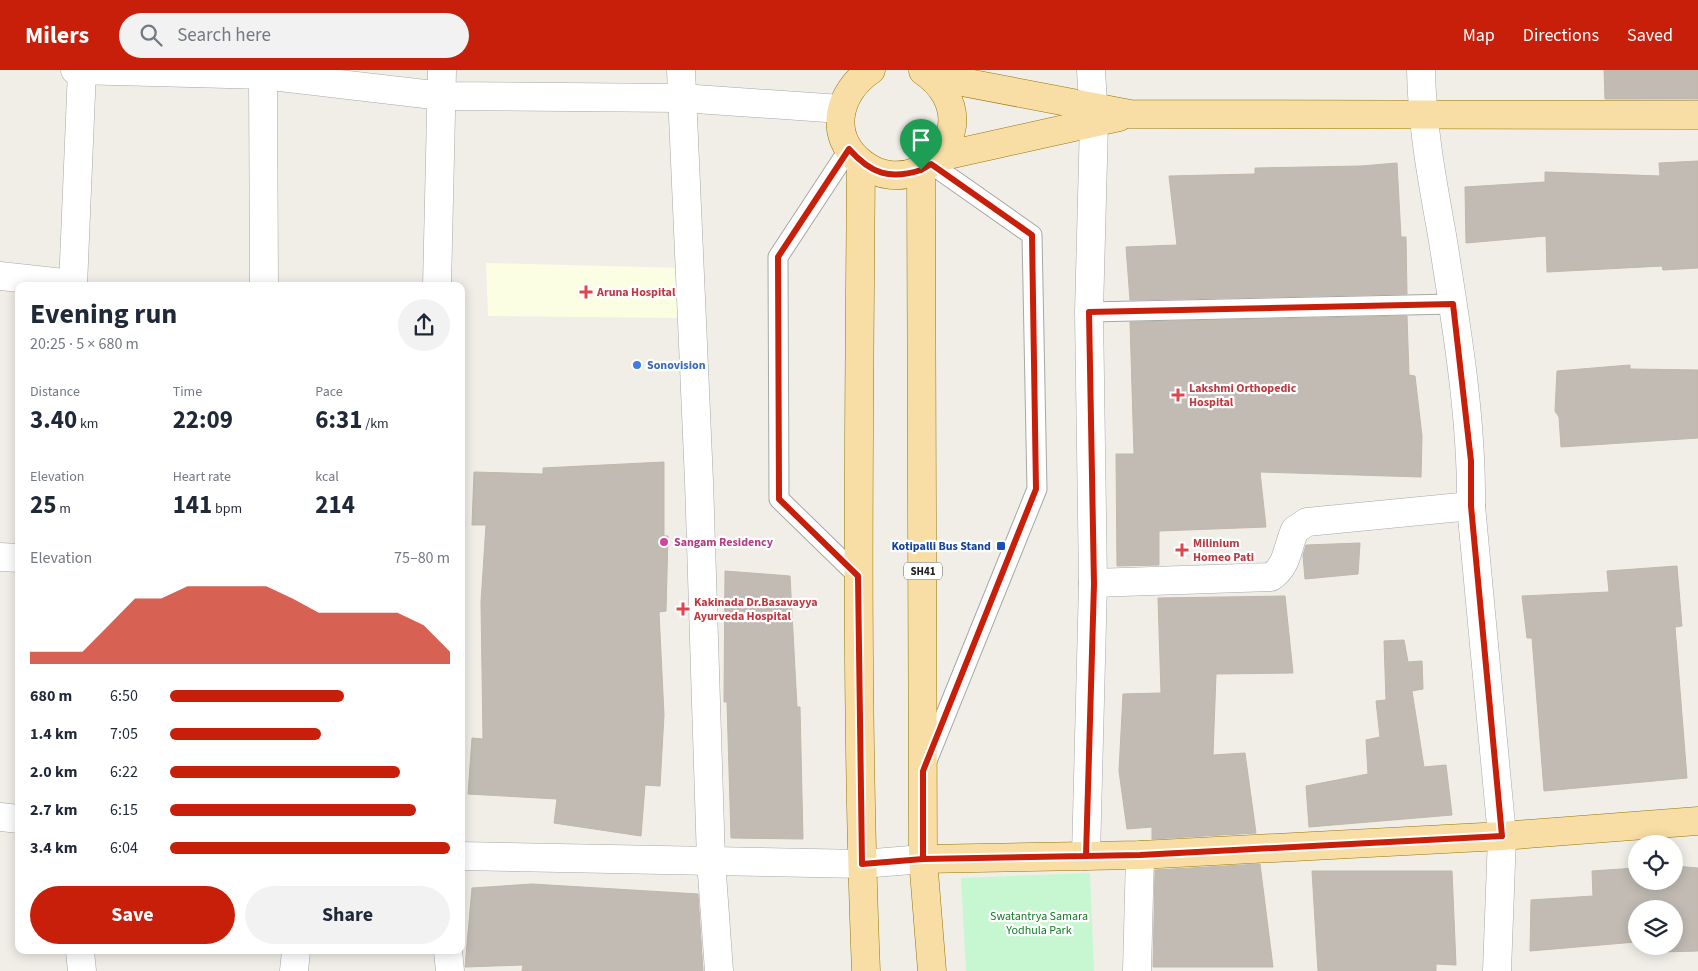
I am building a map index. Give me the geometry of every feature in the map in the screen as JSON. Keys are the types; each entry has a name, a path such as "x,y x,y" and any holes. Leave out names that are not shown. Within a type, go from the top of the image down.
{"main road":[{"path":"862,73 847,93 841,109 843,137 855,156 875,171 890,175 906,175 930,164 1094,115 1698,115"},
{"path":"926,73 1094,115"},
{"path":"926,73 943,89 950,105 952,124 948,141 930,164"},
{"path":"855,156 858,576 862,864 866,971"},
{"name":"SH41","path":"930,164 923,859 932,971"},
{"path":"923,859 1140,855 1502,836 1698,821"}],"street":[{"path":"73,282 80,70 263,75 442,83 841,109"},
{"path":"681,70 698,471 711,860 719,971"},
{"path":"1086,856 1094,584 1089,312 1094,115 1091,70"},
{"path":"1421,70 1422,116 1453,304 1471,461 1471,506 1502,836 1497,971"},
{"path":"263,75 264,282"},
{"path":"437,282 442,83"},
{"path":"0,276 49,282"},
{"path":"1094,584 1271,577 1280,571 1285,562 1295,530 1307,522 1471,506"},
{"path":"0,557 15,558"},
{"path":"0,817 15,819"},
{"path":"1137,971 1140,855"},
{"path":"465,856 862,864 923,859"},
{"path":"80,954 82,971"},
{"path":"294,971 296,954"},
{"path":"448,954 450,971"}],"lane":[{"path":"855,156 778,257 779,499 858,576"},
{"path":"923,771 1036,489 1032,235 930,164"},
{"path":"1089,312 1453,304"}],"shaded area":[{"name":"Aruna Hospital","path":"486,263 684,268 684,318 488,316"}],"green space":[{"name":"Swatantrya Samara Yodhula Park","path":"1090,873 1094,971 966,971 961,878"}],"building":[{"path":"1604,70 1698,70 1698,99 1605,99"},
{"path":"1698,161 1698,268 1663,270 1662,266 1547,272 1546,236 1466,243 1465,187 1545,182 1545,172 1660,176 1659,163"},
{"path":"1397,163 1401,237 1406,237 1407,294 1130,300 1126,247 1177,245 1169,176 1255,174 1255,168 1361,166"},
{"path":"1407,316 1409,375 1415,376 1422,436 1421,477 1260,472 1266,527 1159,531 1159,565 1117,566 1116,454 1134,454 1130,322"},
{"path":"1630,365 1630,369 1698,370 1698,438 1561,447 1559,417 1555,411 1557,371"},
{"path":"664,462 664,536 668,536 666,611 659,612 664,715 660,786 645,785 641,836 554,823 557,799 468,794 472,738 483,739 481,602 486,525 472,525 474,472 543,474 543,468"},
{"path":"1360,543 1358,574 1305,579 1303,555 1306,545"},
{"path":"1677,566 1682,626 1675,627 1687,778 1544,791 1532,638 1527,638 1522,596 1609,592 1607,571"},
{"path":"725,571 790,576 797,707 800,707 803,839 731,838 727,702 724,702"},
{"path":"1285,596 1293,673 1216,674 1213,755 1245,753 1256,833 1152,839 1152,827 1127,829 1119,771 1123,694 1161,693 1158,598"},
{"path":"1404,640 1408,662 1422,661 1423,689 1412,691 1424,767 1446,765 1452,815 1309,827 1306,786 1368,774 1366,740 1380,737 1376,701 1386,700 1384,641"},
{"path":"1260,864 1273,967 1153,967 1155,870"},
{"path":"1683,867 1698,868 1698,951 1683,951 1683,900 1628,900 1628,943 1530,951 1531,900 1593,896 1592,871 1628,869 1628,890 1683,890"},
{"path":"1312,871 1452,871 1456,965 1436,964 1436,971 1318,971"},
{"path":"532,884 698,894 703,971 522,971 523,965 465,967 472,888"}],"place":[{"name":"Aruna Hospital","path":"586,292"},
{"name":"Sonovision","path":"637,365"},
{"name":"Lakshmi Orthopedic Hospital","path":"1178,395"},
{"name":"Sangam Residency","path":"664,542"},
{"name":"Kotipalli Bus Stand","path":"1001,546"},
{"name":"Milinium Homeo Pati","path":"1182,550"},
{"name":"Kakinada Dr.Basavayya Ayurveda Hospital","path":"683,609"}],"route":[{"path":"921,170 906,175 890,175 875,171 861,163 849,149 778,257 779,499 858,576 862,864 923,859 1140,855 1502,836 1471,506 1471,461 1453,304 1089,312 1094,584 1086,856 923,859 923,771 1036,489 1032,235 931,164 921,170"}]}
